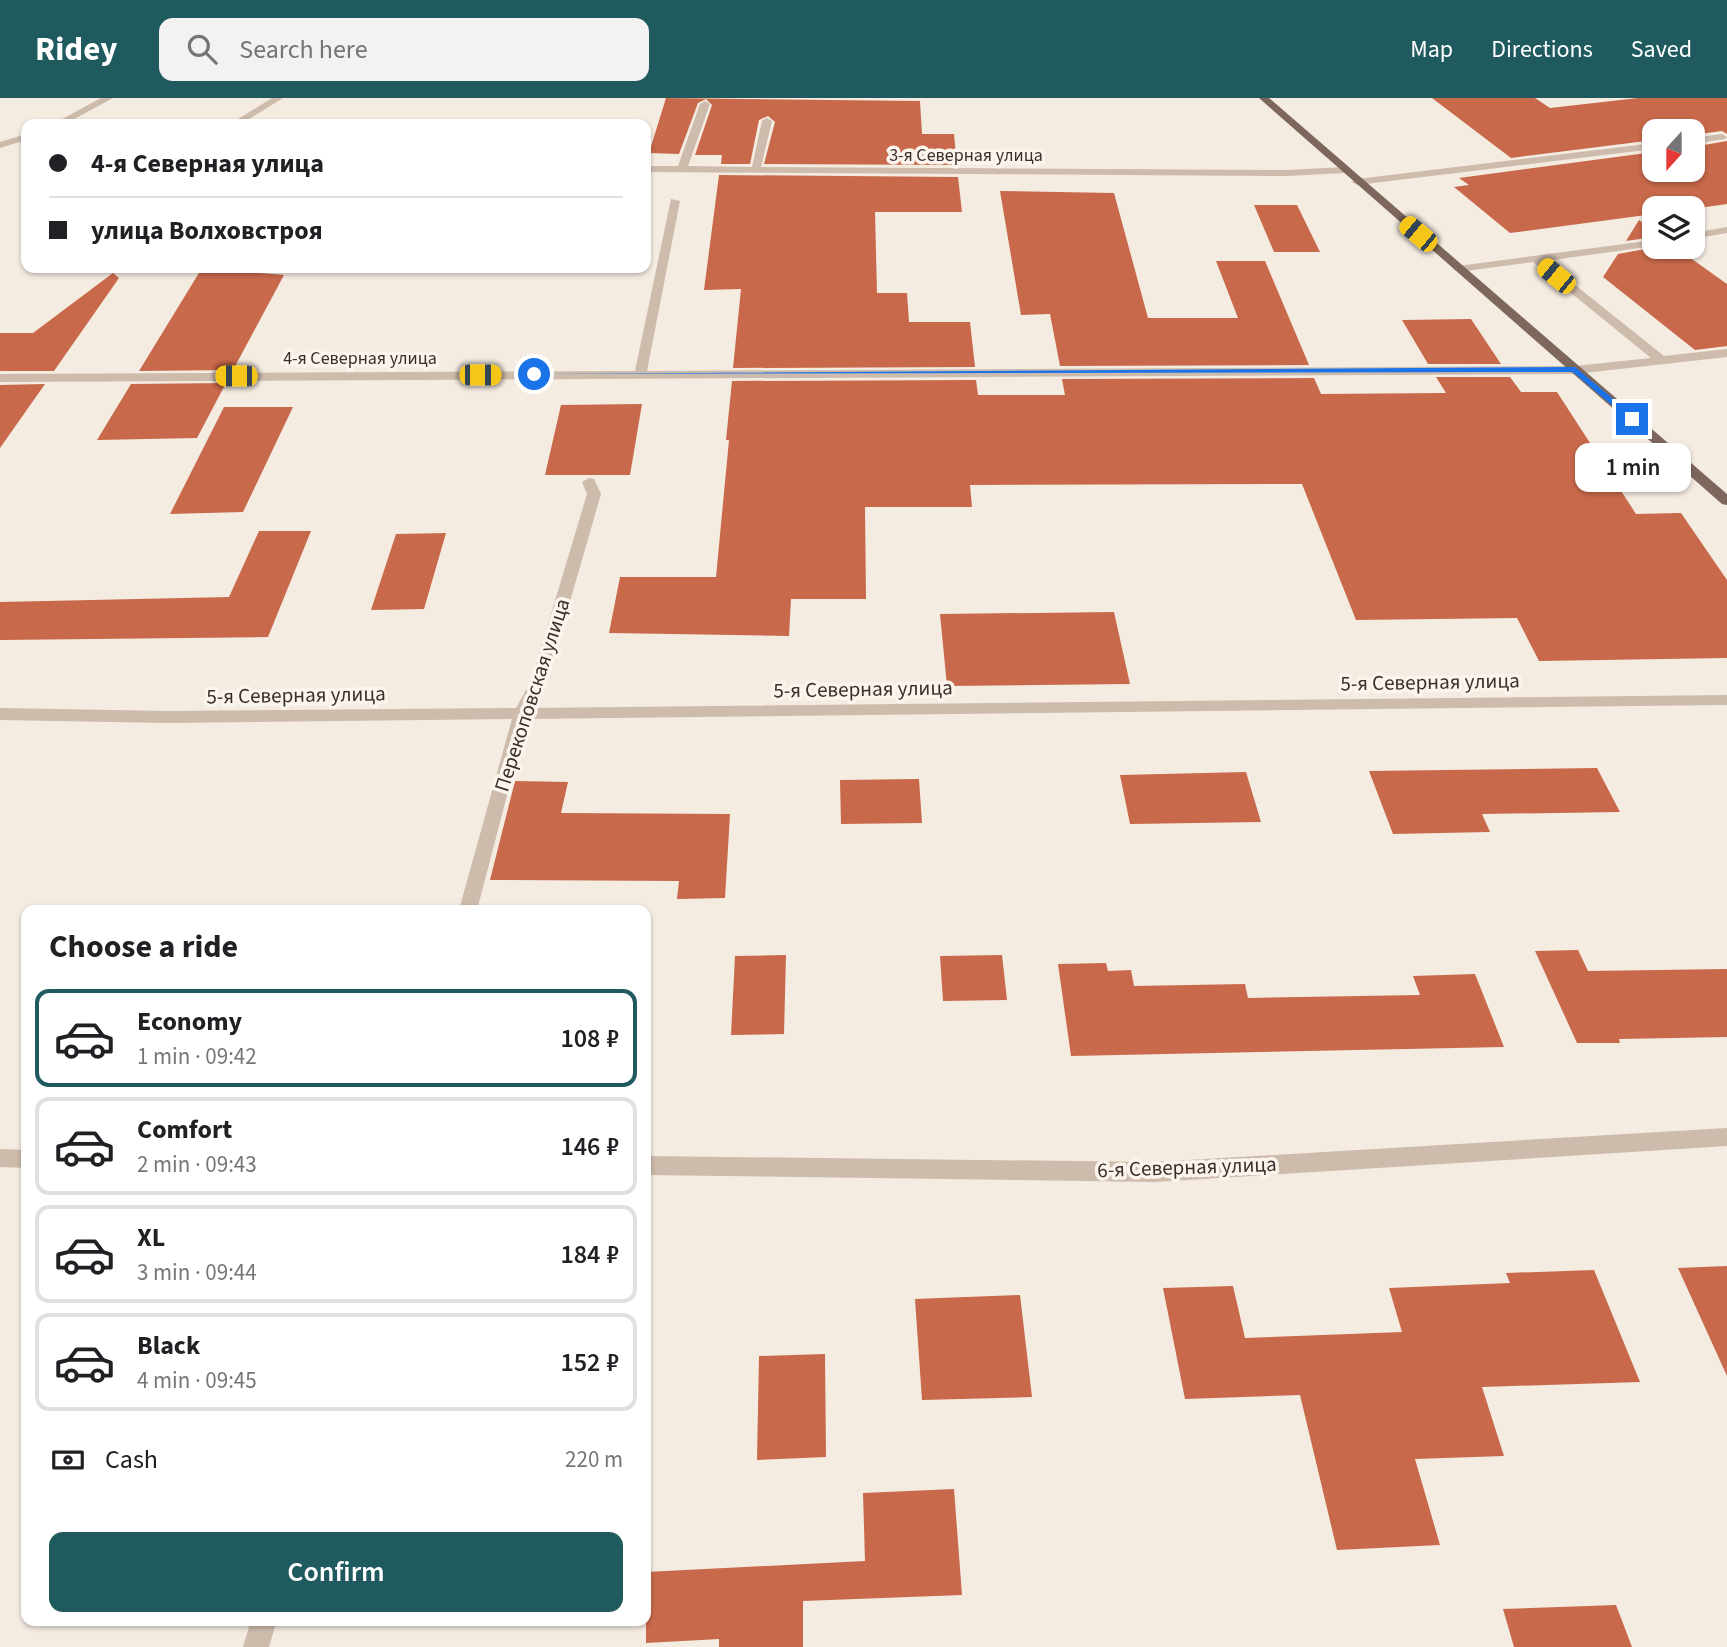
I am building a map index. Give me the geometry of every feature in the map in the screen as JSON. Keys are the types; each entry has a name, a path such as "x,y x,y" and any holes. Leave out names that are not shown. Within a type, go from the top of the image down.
{"main road":[{"path":"1264,98 1357,182 1727,501"}],"street":[{"path":"68,119 108,98"},
{"path":"243,119 278,98"},
{"path":"682,169 705,104"},
{"path":"756,169 767,121"},
{"path":"2,143 21,137"},
{"path":"1705,139 1722,137"},
{"path":"2,143 21,146"},
{"path":"1357,182 1642,147"},
{"name":"3-я Северная улица","path":"651,169 1287,173 1344,170"},
{"path":"640,374 675,201"},
{"path":"1705,234 1727,230"},
{"path":"1458,269 1642,245"},
{"path":"1535,259 1661,360"},
{"name":"4-я Северная улица","path":"0,379 1575,369 1727,353"},
{"name":"Перекоповская улица","path":"469,905 521,713 539,681 594,494 589,481"},
{"name":"5-я Северная улица","path":"0,714 168,717 1727,700"},
{"name":"6-я Северная улица","path":"651,1166 1155,1172 1727,1137"},
{"path":"0,1158 21,1159"},
{"path":"256,1647 262,1626"}],"building":[{"path":"666,98 920,101 922,134 954,134 957,165 764,164 775,122 768,116 759,120 750,164 721,164 722,155 695,155 712,105 706,99 698,103 679,154 651,153"},
{"path":"1432,98 1535,98 1550,108 1638,98 1727,98 1727,134 1722,131 1705,133 1705,119 1642,119 1642,142 1511,158"},
{"path":"1727,141 1727,204 1705,207 1705,196 1642,196 1642,216 1510,233 1454,187 1469,185 1459,178 1642,154 1642,182 1705,182 1705,145"},
{"path":"719,175 958,177 962,212 875,212 877,293 907,293 909,322 970,322 975,367 733,368 741,289 704,290"},
{"path":"1000,191 1114,193 1148,318 1238,318 1216,261 1265,261 1309,365 1060,366 1050,314 1021,315"},
{"path":"1254,205 1297,205 1320,252 1274,252"},
{"path":"1639,220 1642,222 1642,239 1626,241"},
{"path":"1642,250 1642,259 1692,259 1727,284 1727,346 1695,350 1603,277 1618,254"},
{"path":"113,273 119,278 54,371 0,371 0,333 33,333"},
{"path":"199,273 284,275 233,370 139,371"},
{"path":"1471,319 1501,364 1428,364 1402,320"},
{"path":"1436,377 1510,377 1521,392 1557,392 1636,514 1681,513 1727,580 1727,658 1539,661 1517,618 1356,620 1302,484 970,485 972,507 865,507 866,599 791,599 789,636 609,633 620,577 716,577 732,381 976,380 978,395 1065,395 1062,379 1314,378 1321,394 1446,393"},
{"path":"226,383 197,438 97,440 131,384"},
{"path":"45,384 0,448 0,385"},
{"path":"642,404 630,475 545,475 561,405"},
{"path":"224,407 293,407 243,512 170,514"},
{"path":"259,531 311,531 268,637 0,640 0,602 229,597"},
{"path":"446,533 424,609 371,610 396,534"},
{"path":"1114,612 1130,684 947,686 940,614"},
{"path":"1597,768 1620,812 1482,814 1490,832 1393,834 1369,771"},
{"path":"1246,772 1261,822 1130,824 1120,775"},
{"path":"919,779 922,823 841,824 840,780"},
{"path":"515,781 568,782 561,813 730,814 725,898 677,899 679,881 490,880"},
{"path":"1578,950 1588,971 1727,969 1727,1037 1619,1039 1620,1043 1577,1043 1535,951"},
{"path":"786,955 784,1034 731,1035 735,956"},
{"path":"1002,955 1007,1000 943,1001 940,956"},
{"path":"1106,963 1108,971 1131,970 1134,986 1245,984 1248,998 1420,995 1413,976 1475,974 1504,1047 1071,1056 1058,964"},
{"path":"1727,1266 1727,1376 1678,1268"},
{"path":"1594,1270 1640,1382 1482,1387 1504,1456 1415,1459 1440,1545 1337,1550 1300,1395 1185,1399 1163,1288 1233,1286 1245,1338 1402,1332 1389,1288 1510,1283 1506,1273"},
{"path":"1020,1295 1032,1397 922,1400 915,1299"},
{"path":"825,1354 826,1457 757,1460 759,1356"},
{"path":"954,1489 962,1595 803,1601 803,1647 719,1647 719,1639 646,1643 646,1626 651,1626 651,1572 865,1561 863,1493"},
{"path":"1616,1605 1632,1647 1514,1647 1503,1609"}],"route":[{"path":"534,374 1575,369 1632,419"}]}
